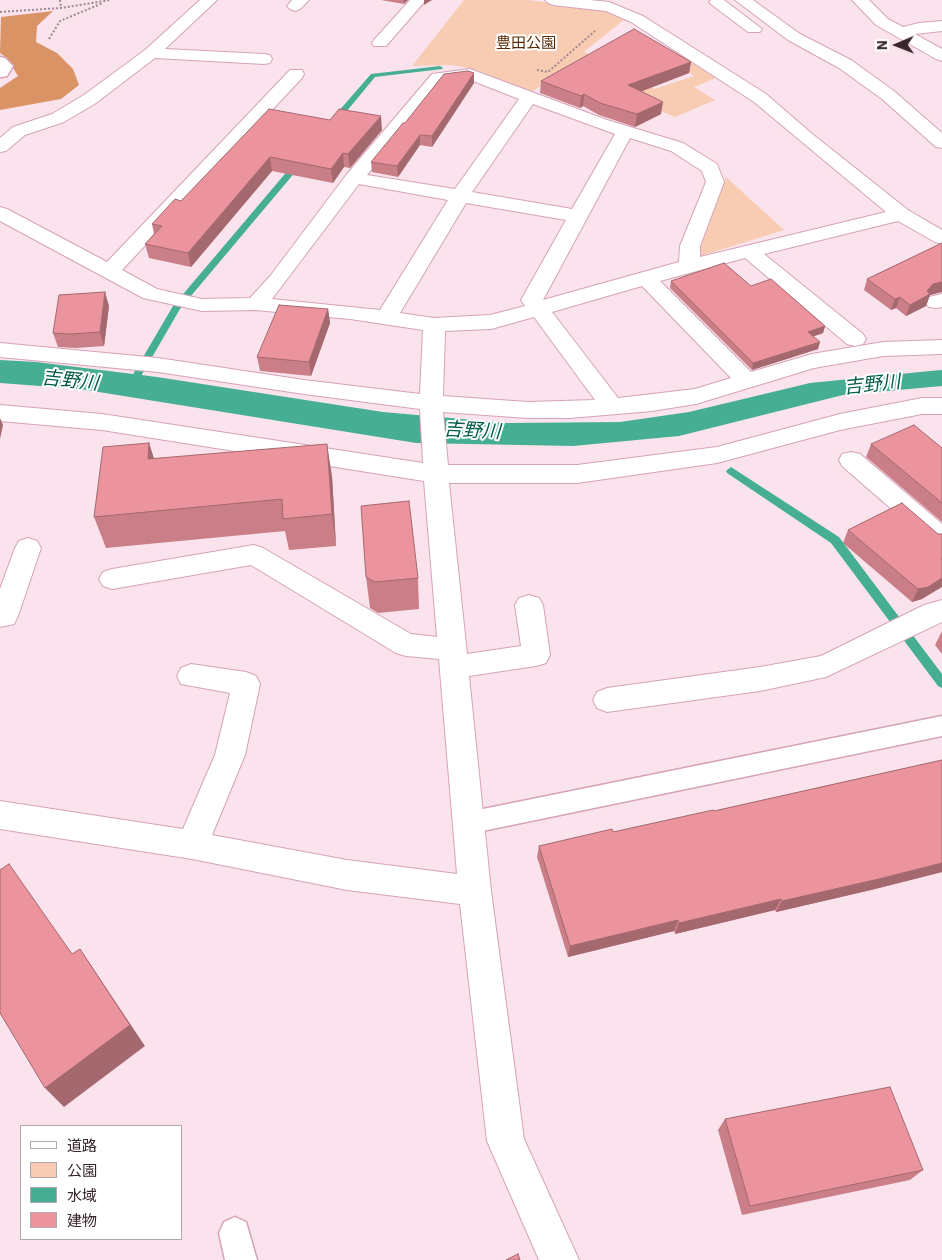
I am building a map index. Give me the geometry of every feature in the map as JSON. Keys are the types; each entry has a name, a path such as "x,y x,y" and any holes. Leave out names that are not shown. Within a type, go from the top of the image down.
{"street":[{"path":"0,147 19,132 58,118 90,99 151,53 209,0"},
{"path":"380,43 418,0"},
{"path":"553,0 609,7 637,19 675,46 760,98 805,137 901,214 942,238"},
{"path":"743,0 794,37 845,64 888,95 942,144"},
{"path":"860,0 882,22 942,56"},
{"path":"717,2 773,42 844,83 864,93 888,95"},
{"path":"901,33 919,28 942,26"},
{"path":"151,53 264,59"},
{"path":"109,272 296,74"},
{"path":"256,304 278,279 354,178 438,78 470,74 569,113 678,147 710,168 715,182 690,246 689,266"},
{"path":"386,318 460,196 529,97"},
{"path":"611,406 532,300 625,132"},
{"path":"354,178 578,216"},
{"path":"0,213 150,294 202,305 256,304 350,312 434,326 491,322 540,310 689,266 901,214"},
{"path":"922,225 942,218"},
{"path":"749,251 855,339"},
{"path":"647,279 747,381"},
{"path":"434,326 432,408 435,465 475,891 506,1141 559,1260"},
{"path":"0,350 158,365 432,408 570,410 652,403 696,396 812,360 883,349 942,347"},
{"path":"0,414 102,422 435,465 586,473 717,454 840,422 922,406 942,406"},
{"path":"851,460 942,538"},
{"path":"0,616 4,616 28,548"},
{"path":"112,579 254,555 406,645 453,658 536,655 529,605"},
{"path":"607,700 760,679 826,666 938,612"},
{"path":"191,676 246,684 230,755 192,845"},
{"path":"0,815 192,845 347,875 475,891"}],"lane":[{"path":"468,823 942,726"}],"path":[{"path":"60,0 61,8"},
{"path":"0,12 61,8 111,0"},
{"path":"49,39 60,21 111,0"},
{"path":"548,72 618,11"}],"green space":[{"name":"豊田公園","path":"464,0 528,0 607,10 626,18 584,52 615,64 570,69 531,92 477,70 453,65 412,66"},
{"path":"685,58 716,78 694,87 715,100 675,117 605,89 620,67 654,89 694,76 675,61"},
{"path":"726,177 784,230 700,256 701,246"}],"shaded area":[{"path":"53,11 37,26 36,42 57,53 73,69 79,85 61,99 0,110 0,88 18,76 7,58 0,53 1,17"}],"water":[{"name":"吉野川","path":"0,360 36,362 157,377 383,412 507,423 620,422 689,412 810,383 942,370 942,386 843,395 679,436 573,446 416,443 80,389 0,383"}],"building":[{"path":"634,29 691,62 628,85 663,102 637,114 600,103 584,94 581,96 541,81"},
{"path":"468,71 474,73 432,136 420,135 397,166 371,162 444,74"},
{"path":"269,109 330,120 339,109 381,116 348,154 343,153 331,169 270,157 188,253 145,244 162,226 152,224 175,199 181,201"},
{"path":"942,243 942,282 933,284 927,291 930,294 910,305 900,297 895,299 867,279"},
{"path":"724,263 751,286 771,279 825,326 808,332 820,342 753,363 671,281"},
{"path":"105,292 100,332 53,333 59,295"},
{"path":"279,305 328,309 309,362 257,357"},
{"path":"914,425 942,448 942,503 871,444"},
{"path":"149,443 148,459 327,444 332,514 283,519 282,499 94,517 103,447"},
{"path":"409,501 418,578 375,582 366,577 361,506"},
{"path":"902,503 938,534 942,534 942,578 928,587 918,589 848,530"},
{"path":"942,760 942,863 782,901 781,899 679,923 678,920 570,946 539,846 612,829 613,832 714,811"},
{"path":"9,864 72,954 80,949 130,1025 45,1088 0,1013 0,870"},
{"path":"890,1087 923,1170 750,1206 725,1119"},
{"path":"518,1254 520,1260 506,1260"}],"waterway":[{"path":"334,121 373,75 440,68"},
{"path":"130,388 176,308 298,164"},
{"path":"731,471 835,540 942,683"}]}
